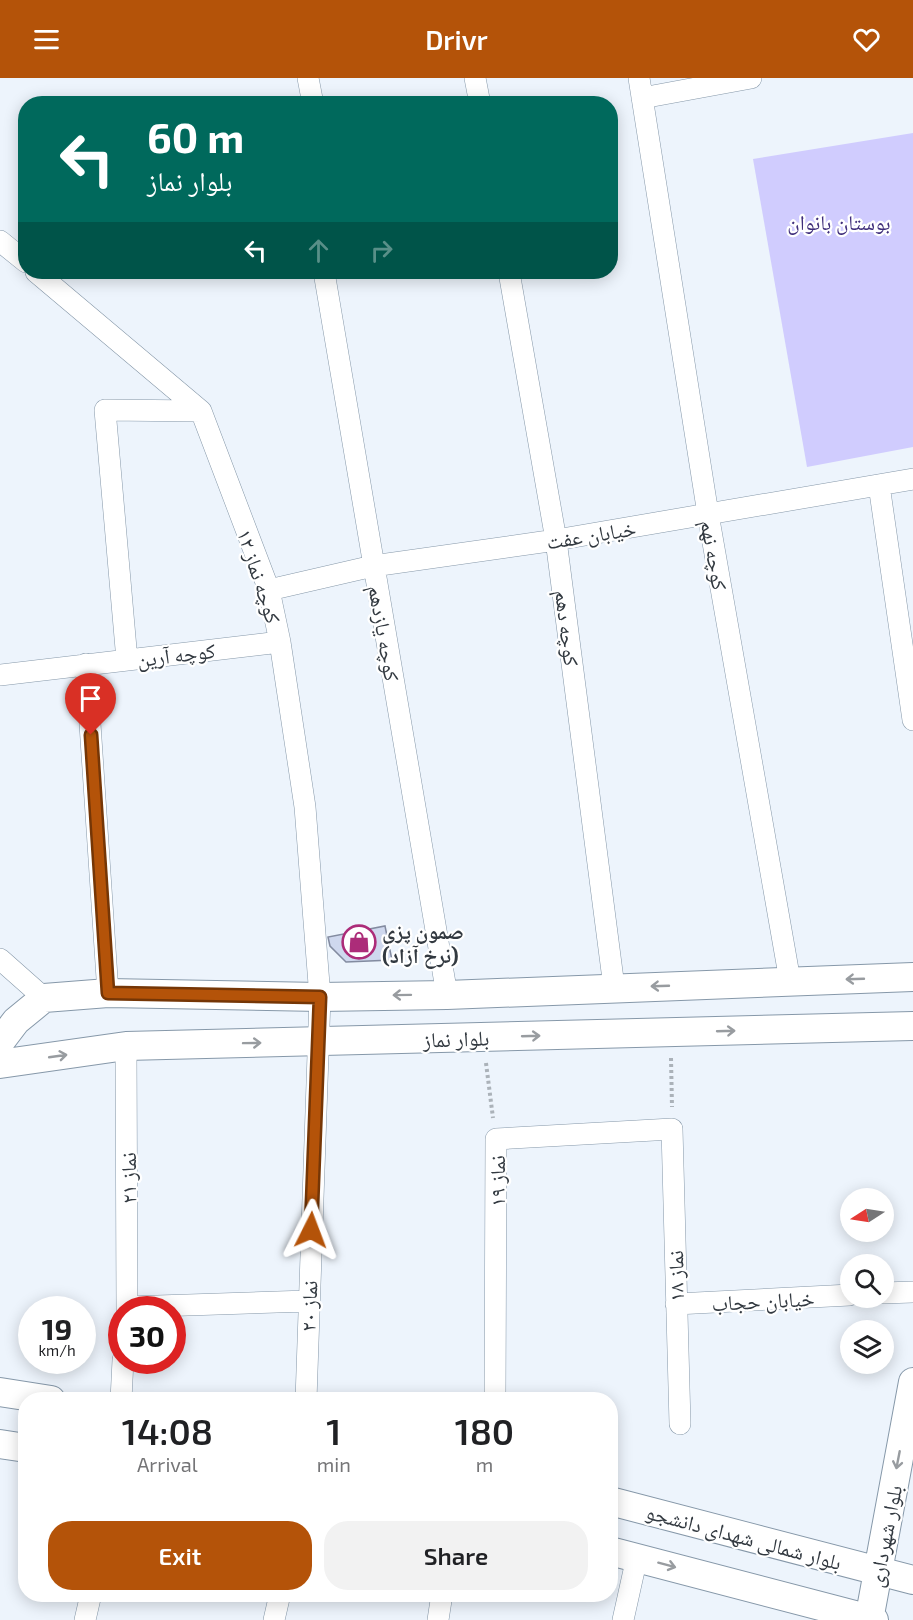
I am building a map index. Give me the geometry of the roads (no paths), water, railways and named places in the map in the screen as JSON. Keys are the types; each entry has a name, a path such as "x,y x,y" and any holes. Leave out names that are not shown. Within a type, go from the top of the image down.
{"main road":[{"name":"بلوار نماز","path":"44,998 108,993 320,997 447,995 913,977"},
{"path":"0,1042 16,1021 44,998"},
{"name":"بلوار نماز","path":"0,1064 126,1046 913,1026"},
{"name":"بلوار شهرداری","path":"870,1620 913,1382"},
{"path":"0,1392 18,1395"},
{"path":"0,1444 18,1447"},
{"name":"بلوار شمالی شهدای دانشجو","path":"618,1503 913,1580"},
{"path":"624,1554 870,1620"}],"street":[{"path":"308,78 311,96"},
{"path":"475,78 478,96"},
{"path":"641,88 751,78"},
{"name":"کوچه نهم","path":"641,88 708,514 790,981"},
{"path":"0,241 18,256"},
{"name":"کوچه نماز ۱۲","path":"44,279 201,411 269,590 280,642 305,807 320,997"},
{"name":"کوچه یازدهم","path":"325,279 447,995"},
{"name":"کوچه دهم","path":"510,279 556,540 615,987"},
{"path":"127,660 105,410 201,411"},
{"name":"خیابان عفت","path":"269,590 373,566 556,540 913,479"},
{"path":"879,484 913,720"},
{"name":"کوچه آرین","path":"0,675 280,642"},
{"path":"86,664 108,993"},
{"path":"0,959 44,998"},
{"name":"نماز ۲۰","path":"306,1392 320,997"},
{"name":"نماز ۲۱","path":"126,1046 127,1296"},
{"name":"نماز ۱۹","path":"495,1392 496,1139 672,1129"},
{"name":"نماز ۱۸","path":"672,1129 680,1424"},
{"path":"894,1293 913,1292"},
{"name":"خیابان حجاب","path":"676,1304 840,1296"},
{"path":"186,1306 308,1301"},
{"path":"121,1392 122,1374"},
{"path":"623,1620 624,1554"},
{"path":"86,1620 89,1602"},
{"path":"274,1620 278,1602"},
{"path":"438,1620 441,1602"}],"place":[{"name":"صمون پزی (نرخ آزاد)","path":"359,942"}],"park label":[{"name":"بوستان بانوان","path":"839,221"}]}
